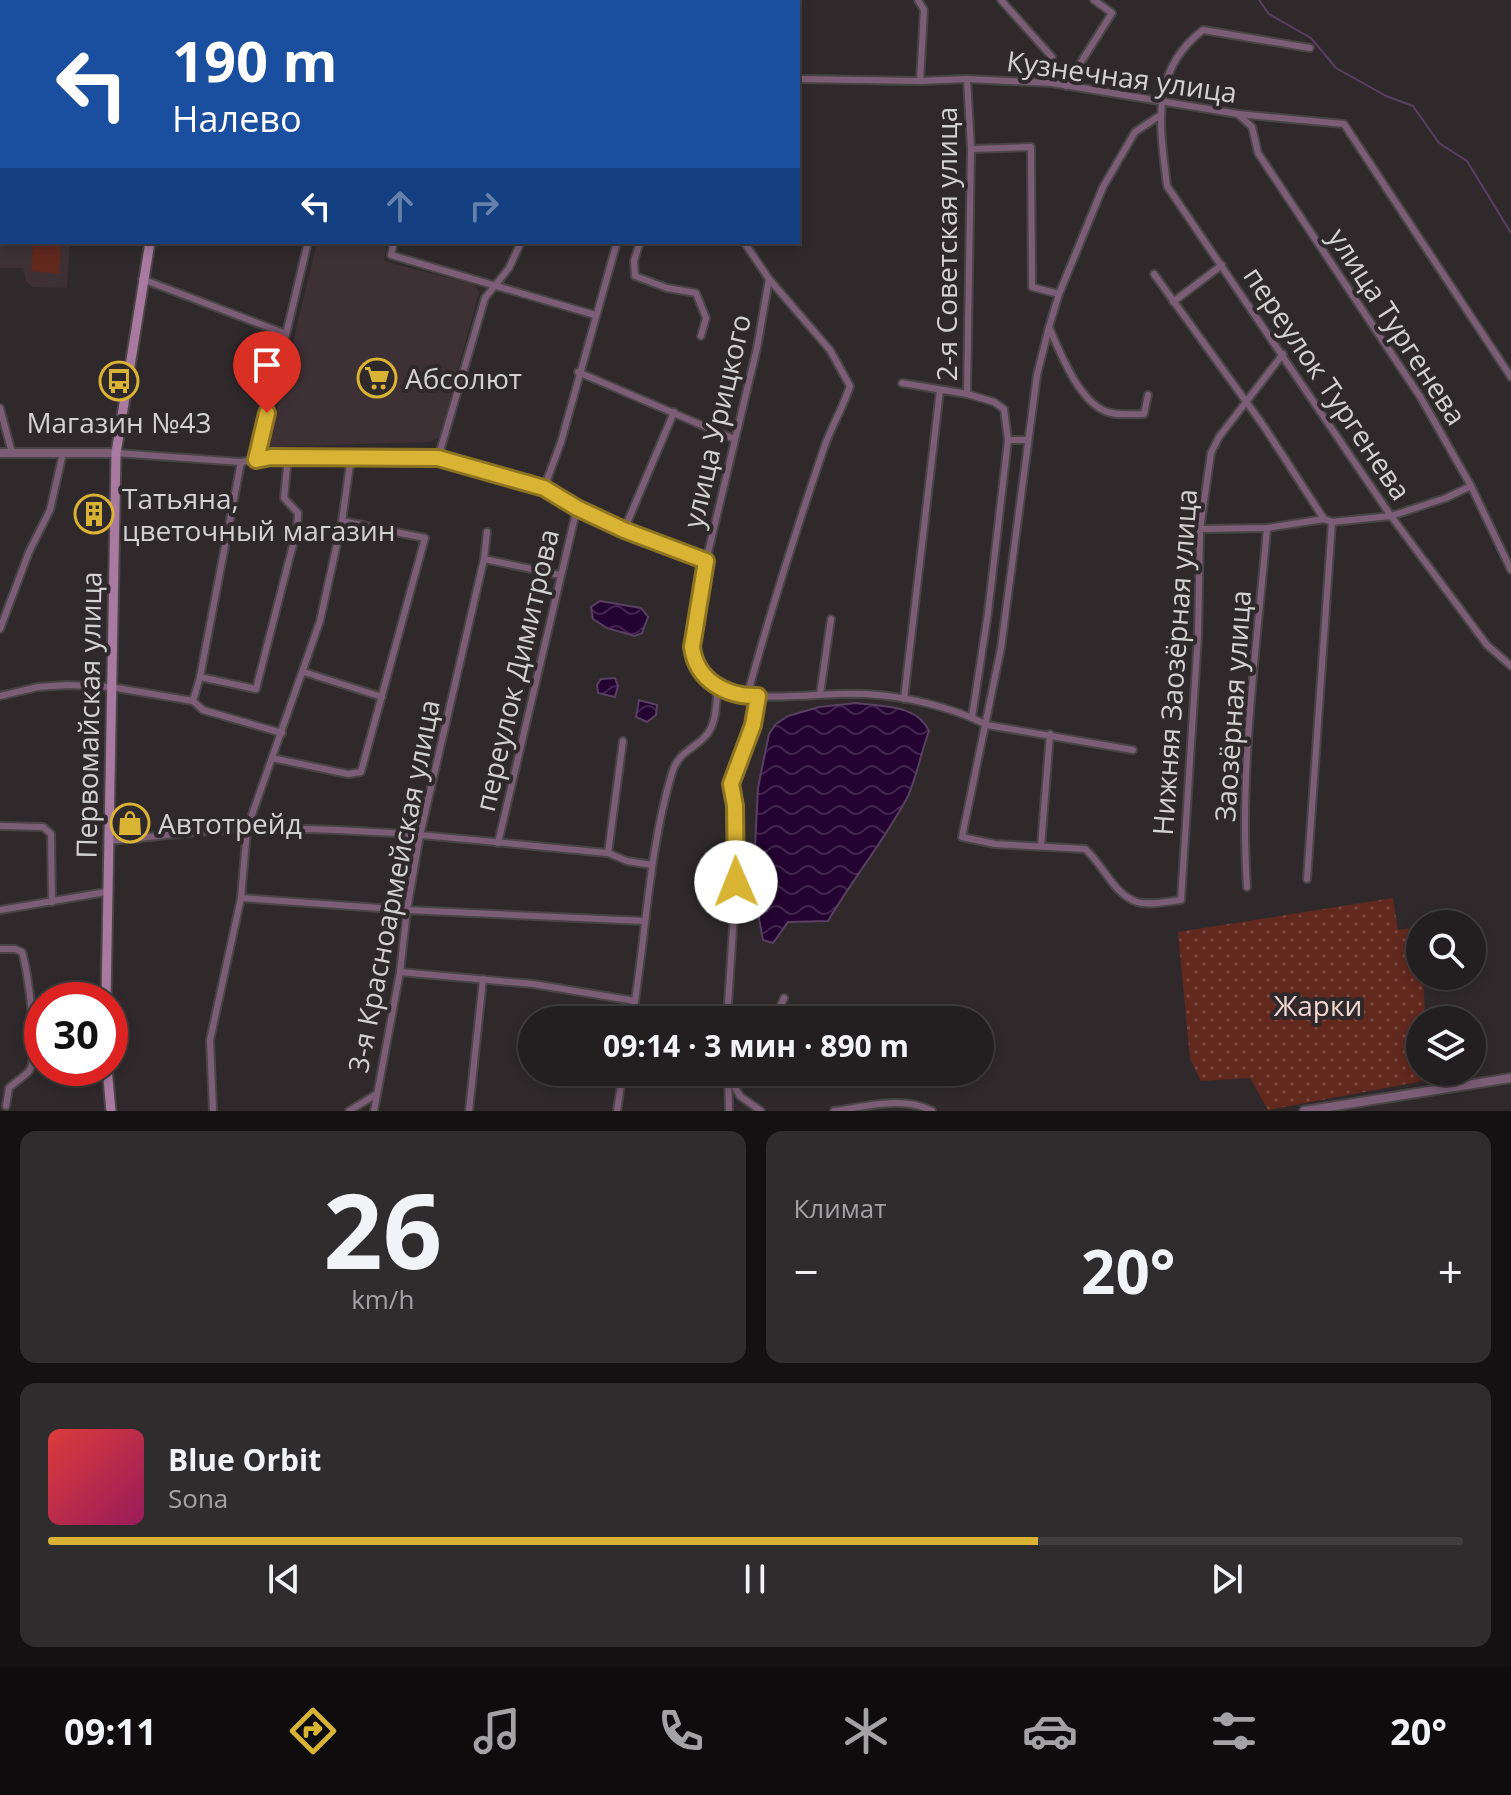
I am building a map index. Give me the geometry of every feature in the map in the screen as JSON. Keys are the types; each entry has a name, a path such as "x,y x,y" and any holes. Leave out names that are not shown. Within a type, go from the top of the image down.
{"main road":[{"name":"Первомайская улица","path":"106,982 116,453 150,244"},
{"path":"109,1086 111,1111"}],"street":[{"path":"918,0 924,10 920,81"},
{"path":"1001,0 1052,57 1052,83"},
{"path":"1066,86 1112,13 1094,0"},
{"name":"переулок Тургенева","path":"1310,48 1203,30 1190,40 1171,68 1160,101 1167,186 1391,516 1487,645 1511,666"},
{"name":"Кузнечная улица","path":"800,79 967,79 1052,83 1238,114 1344,124 1511,377"},
{"name":"2-я Советская улица","path":"967,79 971,149 967,394 994,402 1004,409 1008,440 981,673 972,717"},
{"name":"улица Тургенева","path":"1238,114 1252,127 1258,153 1421,398 1471,486 1511,570"},
{"path":"1050,734 1041,846 995,844 962,837 1001,648 1037,375 1049,327 1059,294 1103,187 1135,132 1159,116"},
{"path":"971,149 1031,147 1032,287 1059,294"},
{"path":"256,460 308,244"},
{"path":"394,244 391,255 595,315"},
{"path":"438,458 485,298 509,268 520,244"},
{"path":"544,488 561,442 578,372 616,244"},
{"path":"639,244 634,261 635,276 667,288 696,293 706,318 701,336"},
{"path":"745,244 769,279 830,350 850,386 814,478 747,696"},
{"path":"1173,302 1222,265"},
{"path":"1154,274 1328,520 1307,879"},
{"path":"142,279 286,334"},
{"name":"улица Урицкого","path":"718,686 699,672 692,647 706,561 757,348 769,279"},
{"path":"1049,327 1065,362 1087,398 1103,411 1144,414 1148,395"},
{"name":"Нижняя Заозёрная улица","path":"1041,846 1085,849 1094,856 1119,890 1137,902 1181,900 1198,636 1200,529 1211,453 1219,437 1283,354"},
{"path":"578,372 734,439"},
{"path":"902,383 967,394"},
{"path":"904,699 940,390"},
{"path":"0,408 12,453"},
{"path":"624,530 674,412"},
{"path":"1008,440 1028,440"},
{"path":"0,453 116,453 241,462 288,457 438,458 544,488 624,530 706,561"},
{"path":"0,629 29,552 50,510 63,453"},
{"path":"200,677 256,689 297,529 298,513 284,498 288,457"},
{"path":"213,1111 210,1040 241,898 247,829 320,621 342,521 351,457"},
{"path":"193,701 241,462"},
{"path":"1200,529 1267,528 1391,516 1446,498 1471,486"},
{"name":"переулок Димитрова","path":"498,843 577,508"},
{"path":"272,758 348,774 361,772 425,538 342,521"},
{"name":"Заозёрная улица","path":"1247,887 1244,843 1247,775 1267,528"},
{"name":"3-я Красноармейская улица","path":"374,1111 400,972 420,835 484,559 487,532"},
{"path":"484,559 560,575"},
{"path":"820,694 831,619"},
{"path":"304,672 382,697"},
{"path":"634,1006 652,865 673,769 683,752 708,733 713,722 718,686 747,696 867,694 904,699 972,717 987,725 1133,750"},
{"path":"0,696 38,687 111,687 193,701 203,710 282,733"},
{"path":"728,1006 736,882 735,806 731,784 753,725 758,696"},
{"path":"608,853 623,741"},
{"path":"0,826 43,827 51,834 52,902"},
{"path":"108,841 247,829 420,835 608,853 627,861 652,865"},
{"path":"0,910 106,892"},
{"path":"241,898 407,910 644,921"},
{"path":"0,949 22,952 28,982"},
{"path":"400,972 533,984 635,1001"},
{"path":"469,1111 483,979"},
{"path":"781,1006 784,998"},
{"path":"6,1106 9,1088 24,1075"},
{"path":"1304,1111 1511,1078"},
{"path":"617,1111 621,1086"},
{"path":"728,1086 729,1111"},
{"path":"734,1086 740,1096 761,1111"},
{"path":"349,1111 376,1094"},
{"path":"834,1111 902,1103 923,1106 932,1111"}],"shaded area":[{"path":"0,244 70,244 67,288 33,287 26,281 23,268 0,268"},
{"path":"317,244 387,244 384,261 475,285 479,293 439,437 430,442 268,447"}],"green space":[{"path":"33,244 61,244 59,274 31,271"},
{"name":"Жарки","path":"1393,898 1398,930 1406,929 1406,990 1424,990 1424,1006 1406,1006 1406,1084 1268,1110 1250,1078 1201,1081 1190,1059 1178,932"}],"water":[{"path":"600,601 641,608 648,617 642,633 635,636 607,628 593,619 591,607"},
{"path":"615,678 618,686 615,697 598,693 597,685 601,679"},
{"path":"639,700 657,705 656,715 647,722 636,717"},
{"path":"856,703 907,711 923,722 929,731 908,796 828,921 788,922 773,943 763,940 757,908 760,878 754,867 758,788 769,734 776,724 788,716 819,707"}],"waterway":[{"path":"1259,0 1269,14 1311,38 1336,68 1386,96 1413,106 1439,143 1467,161 1511,233"}],"place":[{"name":"Абсолют","path":"377,378"},
{"name":"Магазин №43","path":"119,381"},
{"name":"Татьяна, цветочный магазин","path":"94,514"},
{"name":"Автотрейд","path":"130,823"}],"route":[{"path":"267,413 256,460 271,457 438,458 544,488 624,530 706,561 692,647 694,662 699,672 718,686 732,693 758,696 753,725 731,784 735,806 736,882"}]}
